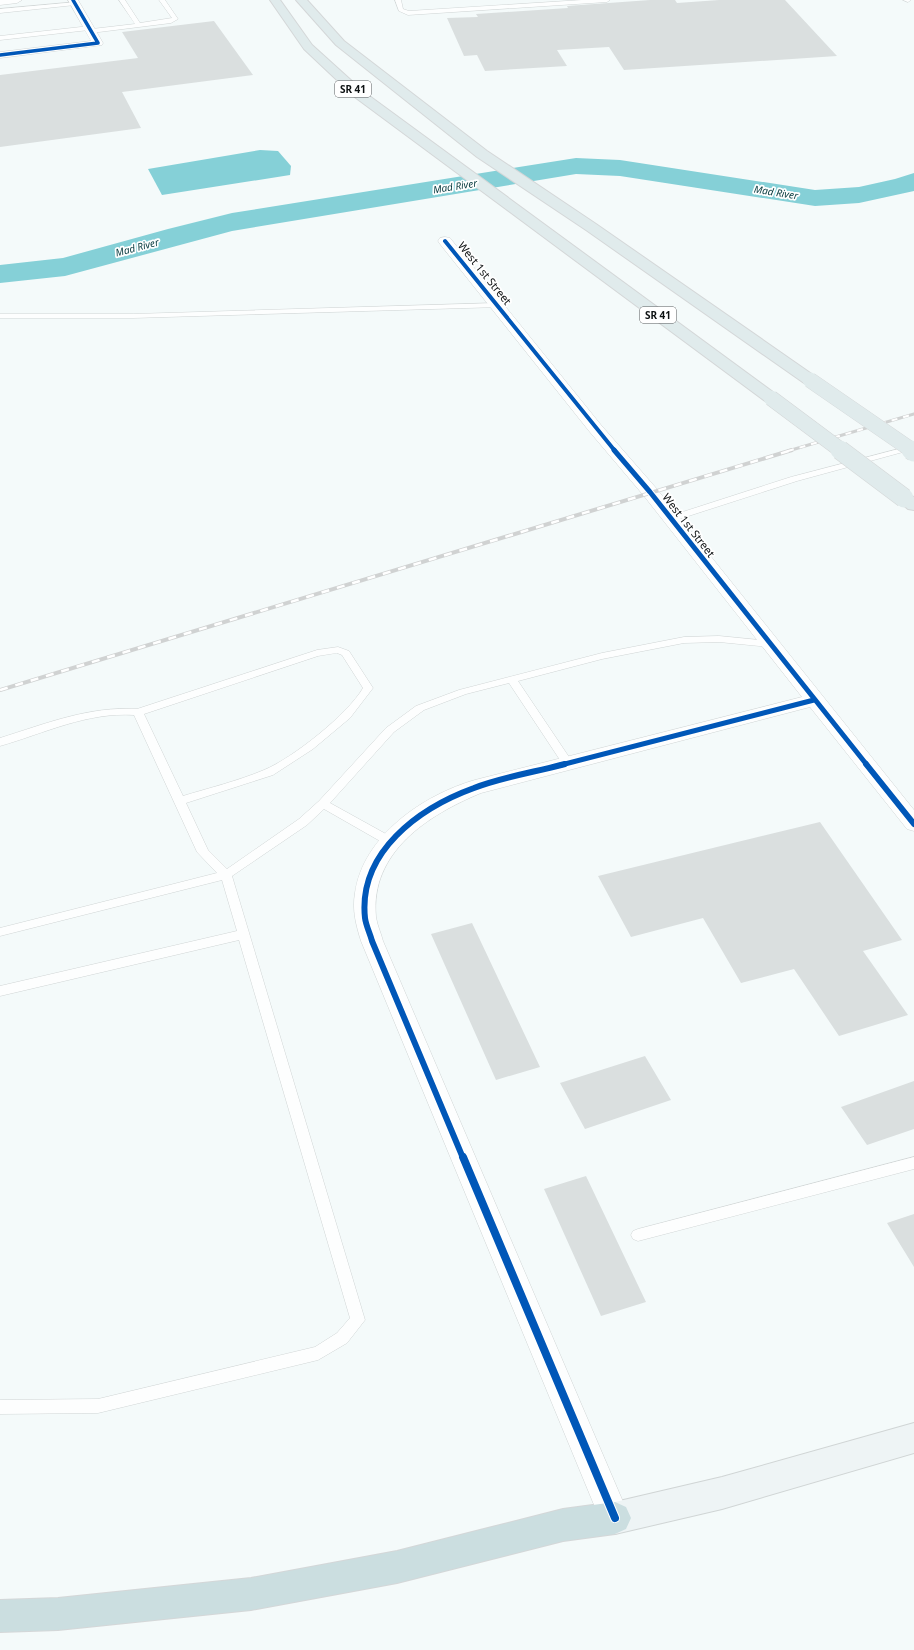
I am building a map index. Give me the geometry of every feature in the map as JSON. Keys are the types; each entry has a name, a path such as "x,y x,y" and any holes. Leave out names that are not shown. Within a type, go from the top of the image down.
{"highway":[{"path":"0,1616 58,1614 251,1594 397,1567 563,1525 614,1518"}],"main road":[{"name":"SR 41","path":"275,0 308,47 360,95 909,501"},
{"name":"SR 41","path":"301,0 340,43 482,154 591,227 914,452"},
{"path":"614,1518 722,1493 914,1438"}],"street":[{"path":"0,2 17,0"},
{"path":"0,55 98,43 74,2"},
{"name":"West 1st Street","path":"445,241 595,428 650,492 914,824"},
{"path":"614,1518 372,941 365,917 366,893 372,872 385,848 402,828 428,808 451,795 475,786 814,700"}],"lane":[{"path":"122,0 138,25"},
{"path":"0,38 138,25 175,19 162,0"},
{"path":"398,0 401,10 408,14 607,0"},
{"path":"0,11 74,2"},
{"path":"0,316 134,316 497,305"},
{"path":"670,519 794,479 914,447"},
{"path":"0,932 226,875 303,822 323,804 390,730 420,708 463,692 602,656 684,640 719,639 770,644"},
{"path":"0,742 98,712 123,710 138,712 317,654 338,650 346,653 368,688 346,716 308,747 270,772 180,801"},
{"path":"512,680 568,763"},
{"path":"0,1407 98,1406 311,1355 318,1353 342,1338 358,1320 226,875 203,852 138,712"},
{"path":"323,804 391,842"},
{"path":"0,991 244,934"},
{"path":"638,1235 914,1163"}],"water":[{"path":"260,150 278,151 291,166 290,175 162,195 148,169"}],"building":[{"path":"650,0 675,0 677,3 719,0 785,0 837,56 624,70 609,47 557,50 567,66 485,71 477,55 464,56 447,18 478,17 476,14 568,8 567,6"},
{"path":"214,21 253,75 122,92 141,128 0,147 0,75 138,58 122,32"},
{"path":"820,822 902,940 863,951 908,1015 839,1036 794,969 741,983 703,918 631,937 598,876"},
{"path":"472,923 540,1067 496,1080 431,934"},
{"path":"645,1056 671,1100 585,1129 560,1083"},
{"path":"914,1081 914,1129 867,1145 841,1107"},
{"path":"586,1176 646,1302 601,1316 544,1189"},
{"path":"914,1214 914,1267 887,1223"}],"waterway":[{"name":"Mad River","path":"0,274 65,267 178,235 232,222 576,166 620,168 815,198 859,195 903,186 914,181"}],"railway":[{"path":"788,451 914,414"},
{"path":"0,690 792,450"}],"cycle path":[{"path":"0,55 98,43 73,0"},
{"path":"445,241 595,428 650,492 914,824"},
{"path":"615,1518 372,941 365,917 365,893 372,872 382,852 397,835 414,820 434,806 454,796 475,787 814,700"}]}
